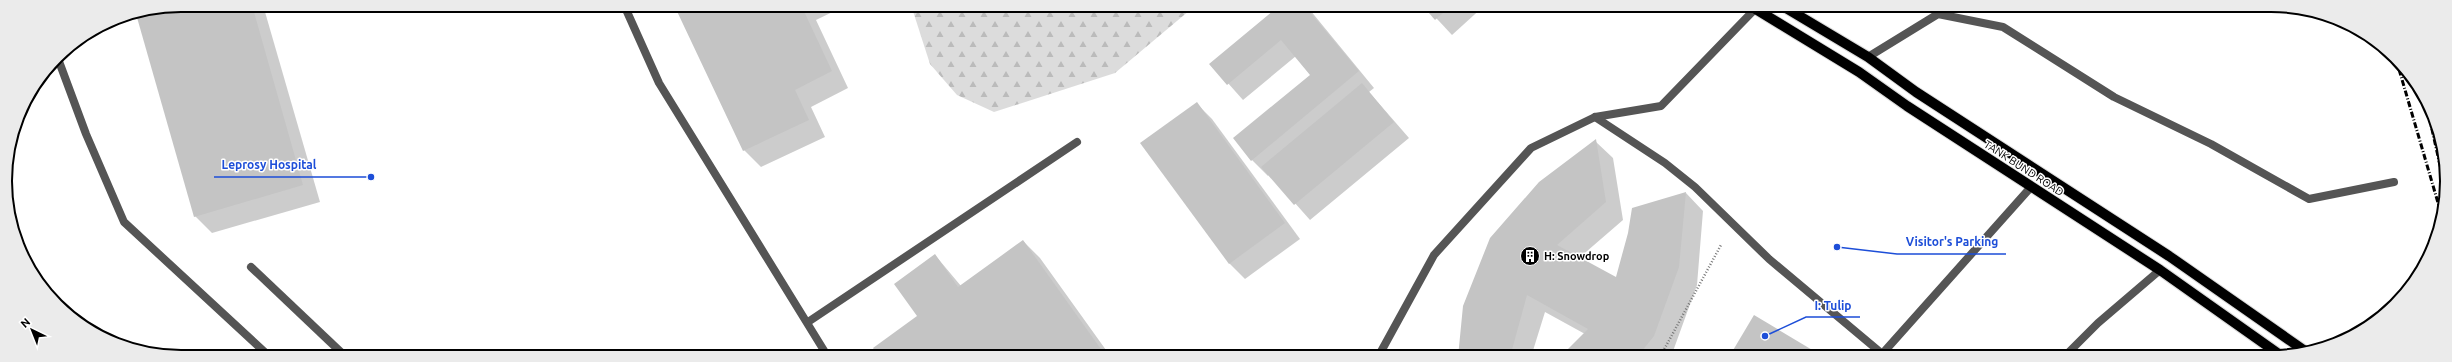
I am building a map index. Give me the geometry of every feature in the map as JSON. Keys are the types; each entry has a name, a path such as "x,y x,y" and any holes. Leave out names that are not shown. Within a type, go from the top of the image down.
{"main road":[{"name":"TANK BUND ROAD","path":"1760,12 1859,72 2031,187 2160,270 2270,350"},
{"name":"TANK BUND ROAD","path":"1792,12 1868,58 1923,96 2170,256 2300,348"}],"street":[{"path":"627,12 659,84 824,350"},
{"path":"1382,350 1434,255 1531,148 1595,117 1661,106 1747,12"},
{"path":"1868,58 1938,14 2003,27 2114,97 2212,144 2309,199 2394,182"},
{"path":"60,63 86,134 124,222 262,350"},
{"path":"1595,117 1665,163 1695,187 1768,259 1879,350"},
{"path":"808,322 1077,142"},
{"path":"1889,350 2031,187"},
{"path":"251,267 339,350"},
{"path":"2071,350 2098,323 2160,270"}],"path":[{"path":"1664,350 1732,223"}],"green space":[{"path":"913,12 1188,12 1115,73 994,112 957,95 930,64"}],"building":[{"path":"170,12 254,12 303,185 194,217 137,18"},
{"path":"677,12 804,12 832,71 795,90 809,120 743,151"},
{"path":"1272,12 1310,12 1359,71 1251,161 1233,138 1310,75 1281,40 1227,85 1209,64"},
{"path":"1428,12 1444,12 1435,20"},
{"path":"1362,83 1394,122 1294,205 1261,167"},
{"path":"1197,102 1285,223 1229,264 1140,143"},
{"name":"H: Snowdrop","path":"1596,139 1606,202 1557,245 1616,277 1628,233 1632,208 1686,192 1679,267 1654,336 1643,350 1567,350 1588,329 1527,295 1512,350 1459,350 1463,306 1490,238 1539,182"},
{"path":"1023,240 1102,350 874,350 873,348 917,316 894,284 935,254 958,287"},
{"path":"1754,315 1812,350 1733,350"}],"railway":[{"path":"2400,72 2439,205"},
{"path":"2433,133 2439,162"}],"place":[{"name":"Leprosy Hospital","path":"371,177"},
{"name":"Visitor's Parking","path":"1837,247"},
{"name":"H: Snowdrop","path":"1530,256"},
{"name":"I: Tulip","path":"1765,336"}]}
